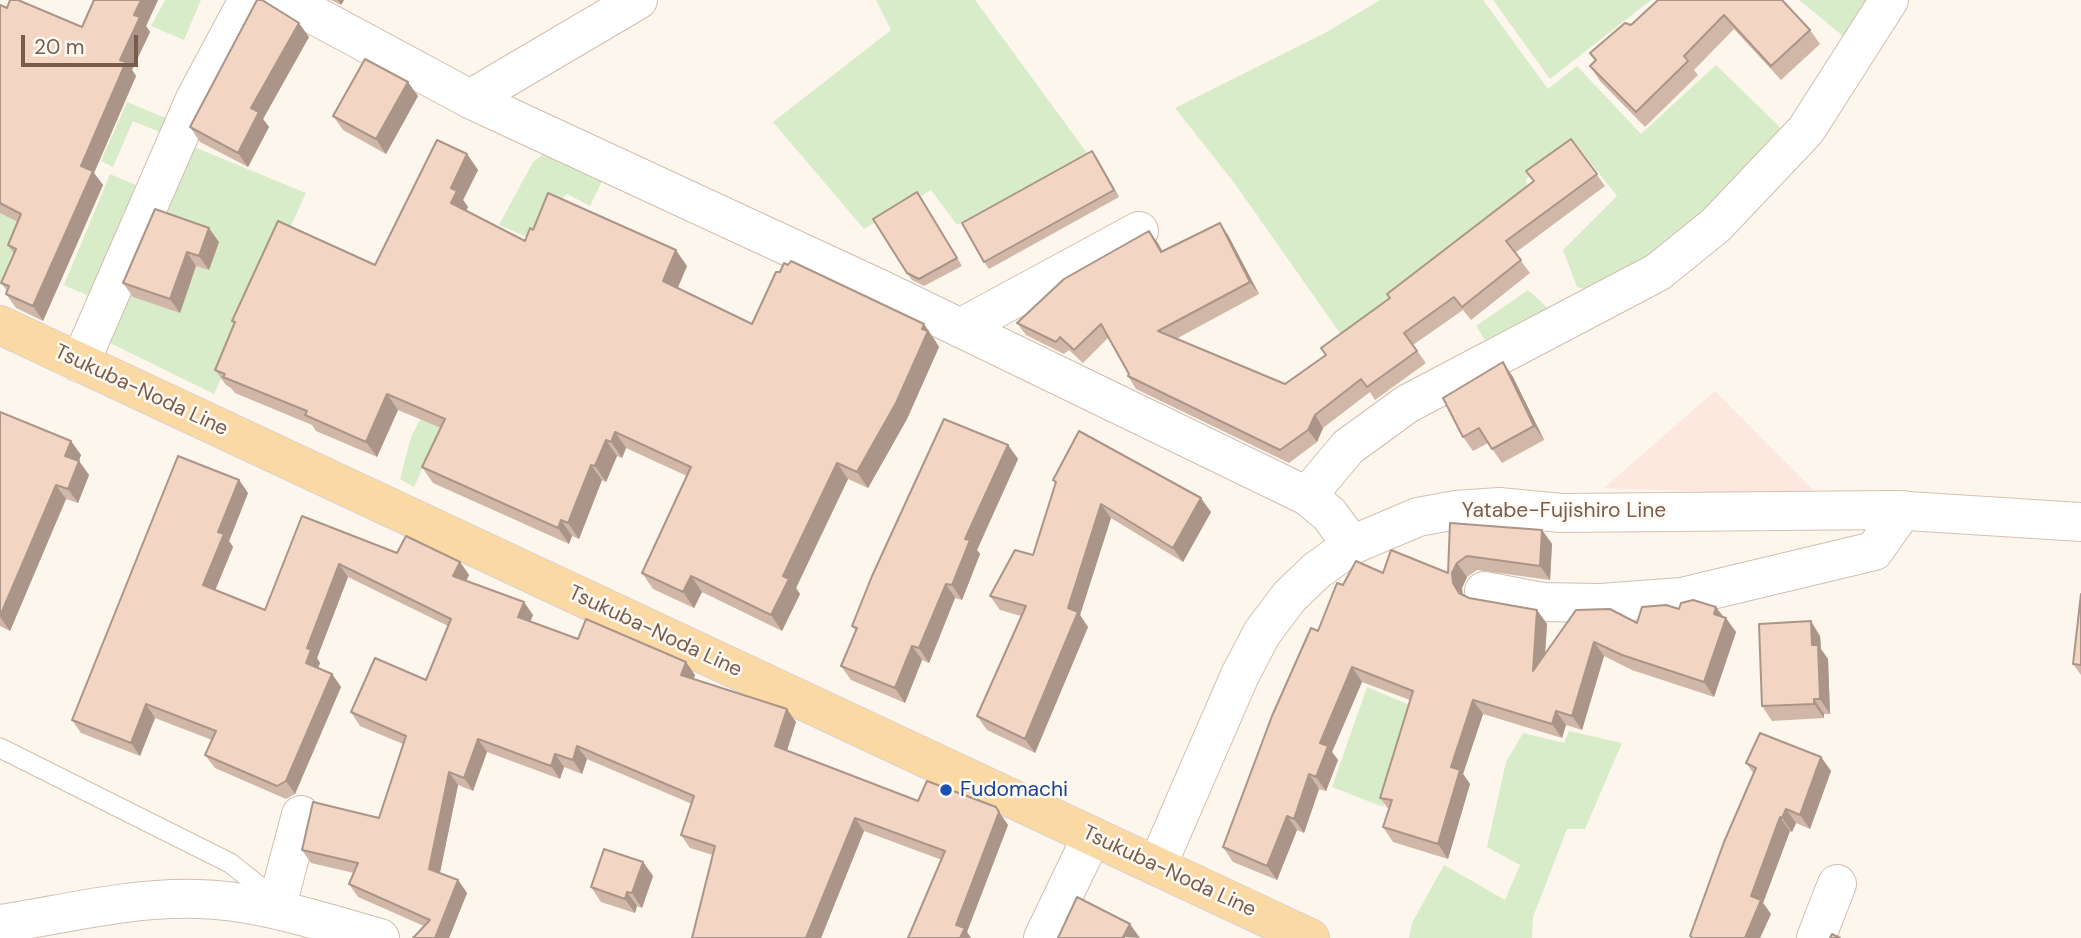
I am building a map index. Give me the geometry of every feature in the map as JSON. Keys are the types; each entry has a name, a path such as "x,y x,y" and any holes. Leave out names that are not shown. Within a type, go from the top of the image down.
{"main road":[{"name":"Tsukuba-Noda Line","path":"0,325 1310,938"}],"street":[{"path":"80,363 195,99 248,0"},
{"path":"286,0 470,99 960,328 1307,496 1329,514 1352,545"},
{"path":"470,99 638,0"},
{"path":"1307,496 1348,447 1407,404 1658,272 1716,225 1806,130 1889,0"},
{"path":"960,328 1139,231"},
{"name":"Yatabe-Fujishiro Line","path":"1157,866 1240,675 1262,633 1289,597 1316,571 1352,545 1418,517 1456,510 1499,507 1561,513 1903,510 2081,522"},
{"path":"1484,591 1542,601 1600,603 1682,597 1874,551 1903,510"},
{"path":"277,905 301,815"},
{"path":"1043,938 1092,835"},
{"path":"1816,938 1838,884"},
{"path":"0,924 144,900 199,898 277,905 380,938"}],"lane":[{"path":"0,748 230,863 277,905"}],"shaded area":[{"path":"1715,391 1819,496 1604,488"}],"green space":[{"path":"165,0 201,0 184,40 151,26"},
{"path":"876,0 975,0 1087,153 957,225 931,190 864,229 773,122 891,30"},
{"path":"1380,0 1483,0 1548,89 1577,66 1641,134 1716,65 1788,135 1685,235 1589,290 1577,287 1563,250 1617,196 1575,143 1526,179 1529,192 1342,336 1235,184 1175,108 1325,33"},
{"path":"1493,0 1651,0 1550,79"},
{"path":"1799,0 1876,0 1848,40"},
{"path":"127,102 168,119 162,133 133,121 113,167 101,161"},
{"path":"189,145 306,193 214,394 110,343"},
{"path":"56,148 0,283 0,203"},
{"path":"548,151 605,175 590,206 567,194 548,211 536,241 499,225 533,162"},
{"path":"110,174 136,185 91,297 64,285"},
{"path":"1528,290 1548,308 1485,340 1476,326"},
{"path":"425,410 456,418 424,466 414,487 400,479 411,437"},
{"path":"1367,687 1417,708 1383,807 1332,787"},
{"path":"1569,731 1622,743 1585,829 1567,829 1533,917 1532,938 1409,938 1412,923 1444,865 1505,900 1520,865 1487,847 1506,762 1523,733 1564,743"}],"building":[{"path":"10,0 18,0 82,27 94,0 141,0 134,15 140,17 120,60 126,62 81,166 93,171 33,306 6,294 9,286 1,283 16,249 8,245 21,214 0,203 0,5 7,8"},
{"path":"257,0 262,0 299,23 251,108 259,112 238,153 190,127"},
{"path":"1658,0 1782,0 1810,30 1771,66 1724,15 1684,56 1688,61 1636,112 1590,66 1596,60 1590,53 1625,23 1631,25"},
{"path":"365,59 408,82 376,139 333,116"},
{"path":"1571,139 1597,174 1506,241 1521,260 1462,307 1454,297 1404,333 1417,351 1367,387 1361,379 1315,415 1308,430 1280,450 1128,376 1101,324 1074,350 1060,337 1056,342 1017,323 1064,279 1149,231 1161,252 1220,223 1250,282 1158,331 1285,384 1326,355 1321,348 1390,298 1387,294 1534,181 1526,171"},
{"path":"437,140 467,154 451,188 457,191 451,203 525,241 530,228 533,230 548,193 676,250 663,281 752,324 776,272 780,272 784,263 788,265 791,261 924,324 922,329 928,331 896,403 857,472 837,463 783,576 789,579 771,615 691,576 683,592 642,573 691,467 615,432 611,442 606,440 595,466 591,465 568,523 561,520 558,528 422,467 445,419 387,394 366,442 305,415 307,411 223,377 225,374 215,370 235,322 232,321 278,221 375,265"},
{"path":"1092,151 1114,190 984,262 962,223"},
{"path":"917,192 957,258 919,279 907,273 873,219"},
{"path":"155,209 209,228 199,256 187,252 170,299 123,283"},
{"path":"1503,362 1534,426 1492,449 1479,428 1463,437 1443,398"},
{"path":"0,412 71,441 65,456 79,461 68,489 56,485 0,616"},
{"path":"944,419 1008,445 965,539 970,540 952,585 946,584 919,648 912,646 895,688 841,666 857,628 852,626 872,576"},
{"path":"1079,431 1201,498 1173,548 1101,504 1068,608 1078,612 1025,739 977,716 1026,606 990,596 1015,550 1033,555 1056,482 1053,480"},
{"path":"178,456 239,480 218,532 224,534 203,585 265,610 302,516 397,553 406,536 460,562 453,576 524,602 518,617 578,639 586,619 686,662 681,675 787,709 775,746 918,801 927,781 996,807 999,812 956,925 965,928 960,938 908,938 945,851 855,818 806,938 692,938 715,846 681,835 694,796 577,746 573,760 555,754 551,766 478,739 464,778 449,772 429,869 458,880 435,938 413,938 430,920 349,884 358,863 302,850 313,802 379,818 406,736 351,712 375,658 426,680 451,619 339,564 307,648 311,650 306,663 332,674 286,781 277,786 205,755 216,731 146,704 131,743 72,720"},
{"path":"1450,523 1542,530 1540,566 1467,556 1457,563 1452,573 1453,583 1459,593 1469,598 1537,610 1533,671 1576,610 1610,609 1637,623 1642,607 1666,605 1679,609 1681,603 1693,600 1716,607 1714,614 1726,618 1704,682 1622,655 1594,642 1572,716 1556,711 1552,724 1473,700 1451,767 1460,770 1438,844 1383,827 1392,800 1380,798 1413,691 1352,667 1320,743 1328,746 1316,777 1309,774 1294,819 1287,816 1267,866 1223,847 1272,716 1311,628 1318,631 1337,583 1343,585 1356,561 1383,573 1391,550 1448,573"},
{"path":"2081,594 2081,665 2073,664"},
{"path":"1811,621 1812,645 1818,645 1820,699 1814,699 1814,704 1762,706 1759,624"},
{"path":"1760,733 1821,757 1800,815 1786,809 1782,818 1780,817 1751,896 1761,900 1745,938 1693,938 1690,936 1724,842 1756,768 1746,763"},
{"path":"604,849 643,862 632,893 627,892 625,899 591,887"},
{"path":"1077,897 1130,924 1124,938 1058,938"}],"place":[{"name":"Fudomachi","path":"946,790"}]}
